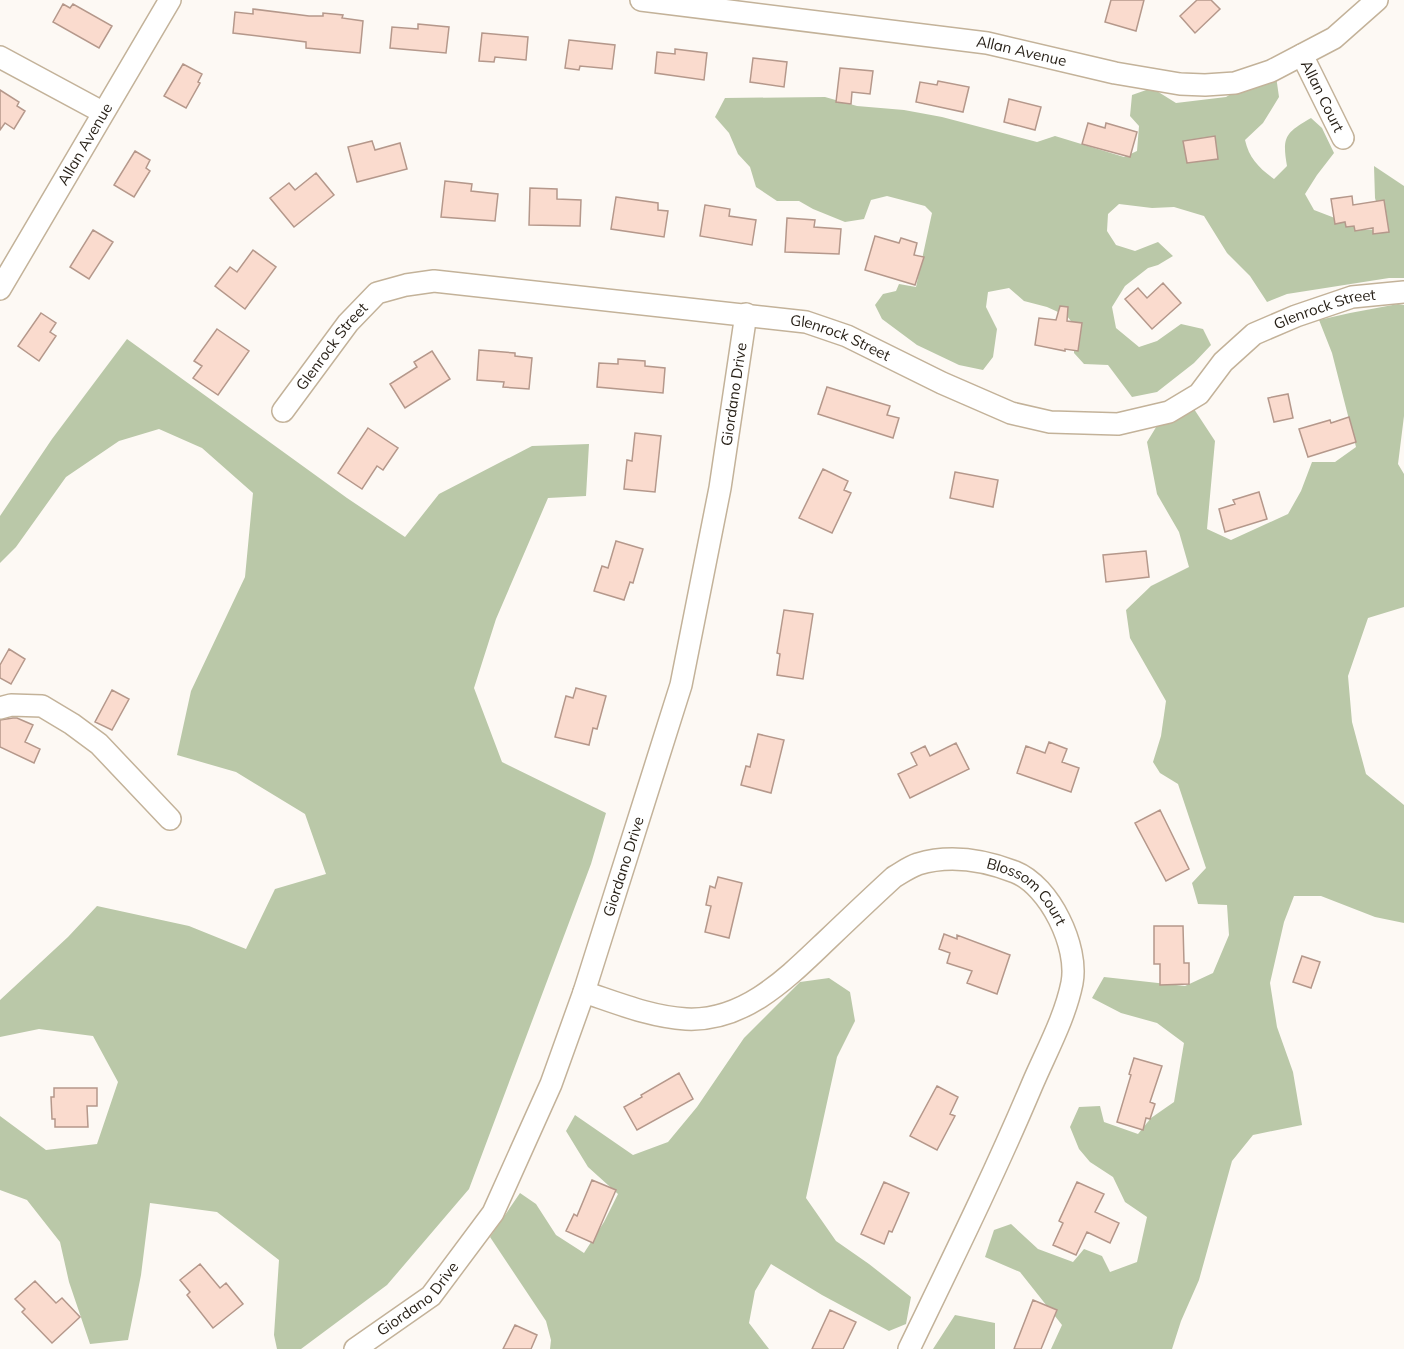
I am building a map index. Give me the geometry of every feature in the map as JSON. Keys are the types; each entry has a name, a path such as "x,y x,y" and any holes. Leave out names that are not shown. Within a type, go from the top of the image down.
{"street":[{"name":"Allan Avenue","path":"0,289 102,112 170,0"},
{"name":"Allan Avenue","path":"641,0 987,43 1115,73 1205,86 1235,83 1271,71 1334,38 1377,0"},
{"name":"Allan Court","path":"1302,55 1343,138"},
{"path":"0,57 102,112"},
{"name":"Glenrock Street","path":"284,411 348,323 377,293 406,285 434,281 806,322 847,336 942,383 1011,413 1050,422 1118,424 1169,412 1199,394 1223,362 1254,334 1296,316 1352,297 1404,292"},
{"name":"Giordano Drive","path":"355,1349 431,1296 493,1213 551,1083 584,992 681,685 720,488 746,314"},
{"path":"0,708 11,705 42,706 72,724 99,744 170,819"},
{"name":"Blossom Court","path":"584,992 657,1016 687,1019 711,1018 741,1008 778,986 894,877 916,865 941,860 967,859 996,865 1021,875 1042,894 1060,919 1072,954 1072,982 1063,1013 996,1170 909,1349"}],"green space":[{"path":"1276,76 1279,97 1263,123 1245,140 1252,157 1259,167 1274,179 1287,166 1285,148 1287,137 1311,118 1322,128 1334,153 1305,194 1314,210 1366,230 1384,229 1375,198 1374,166 1404,186 1404,278 1389,278 1287,294 1267,302 1250,276 1227,253 1204,216 1174,207 1152,208 1119,204 1108,214 1107,231 1116,245 1135,251 1158,242 1173,256 1148,268 1125,286 1112,307 1116,328 1139,347 1157,341 1181,324 1203,329 1211,345 1194,363 1157,392 1132,397 1108,365 1084,364 1074,353 1074,325 1067,316 1047,307 1024,301 1009,288 988,292 986,307 997,329 993,357 983,370 959,365 917,345 882,319 875,305 883,294 896,291 899,284 916,287 932,213 925,206 887,196 871,200 864,219 845,222 799,201 777,201 756,187 750,167 738,154 729,133 715,117 725,98 825,97 857,106 904,110 942,117 1037,142 1055,136 1124,157 1137,151 1139,126 1130,116 1132,95 1152,88 1176,103 1226,97 1249,83"},
{"path":"1398,304 1404,305 1404,416 1398,464 1404,474 1404,607 1368,618 1348,676 1352,722 1366,774 1404,805 1404,923 1375,917 1321,896 1294,896 1284,922 1270,983 1277,1027 1293,1072 1302,1125 1253,1135 1232,1161 1199,1280 1181,1321 1172,1349 1051,1349 1062,1325 1020,1272 985,1257 994,1230 1011,1224 1038,1249 1073,1262 1084,1249 1102,1256 1110,1272 1137,1262 1147,1217 1125,1202 1113,1177 1090,1162 1079,1149 1070,1127 1079,1107 1100,1106 1104,1122 1138,1134 1151,1118 1174,1102 1184,1043 1157,1023 1121,1013 1092,998 1104,977 1185,986 1213,973 1229,935 1227,905 1198,904 1192,883 1206,868 1178,784 1160,773 1153,762 1161,736 1166,701 1130,638 1126,610 1151,586 1189,567 1179,532 1157,494 1147,442 1161,419 1194,409 1215,441 1207,529 1231,540 1288,514 1301,491 1312,462 1335,462 1356,447 1332,353 1319,320"},
{"path":"127,339 347,498 405,537 439,494 532,446 589,444 586,496 548,498 496,619 474,688 502,762 606,813 591,864 469,1189 387,1285 301,1349 277,1349 274,1335 279,1260 217,1212 150,1203 141,1275 128,1340 90,1344 69,1282 60,1242 27,1200 0,1190 0,1116 46,1150 97,1144 118,1082 93,1036 39,1029 0,1037 0,1000 68,937 97,906 189,926 246,949 275,889 326,874 305,814 236,772 177,755 191,691 245,577 253,493 202,448 159,429 119,441 66,477 16,547 0,563 0,516 52,439"},
{"path":"829,978 850,992 855,1021 837,1057 806,1198 836,1241 911,1297 906,1324 889,1331 771,1264 755,1291 749,1323 769,1349 550,1349 551,1340 546,1321 490,1237 520,1193 536,1204 556,1235 584,1253 604,1222 618,1194 588,1167 566,1131 575,1115 633,1155 668,1142 697,1107 744,1038 800,982"},
{"path":"955,1315 995,1323 995,1349 933,1349"}],"building":[{"path":"1111,0 1144,0 1136,31 1105,22"},
{"path":"1197,0 1211,0 1220,9 1195,33 1180,16"},
{"path":"63,4 70,8 73,4 112,26 99,48 53,22"},
{"path":"253,9 309,16 323,16 323,13 343,15 342,18 363,21 360,53 306,48 306,42 233,33 235,12 253,14"},
{"path":"418,24 449,27 446,53 390,48 392,27 418,29"},
{"path":"482,33 528,37 526,60 495,57 494,62 479,61"},
{"path":"569,40 615,45 612,69 580,66 579,70 565,68"},
{"path":"675,49 707,53 704,80 655,73 657,52 675,54"},
{"path":"753,58 787,62 784,87 750,82"},
{"path":"183,64 202,74 198,82 200,83 186,108 164,96"},
{"path":"840,68 873,71 870,94 852,92 851,104 836,102"},
{"path":"938,81 969,87 963,112 916,102 920,82 937,85"},
{"path":"0,90 19,102 17,106 25,111 14,129 5,123 0,130"},
{"path":"1009,99 1041,107 1035,130 1004,122"},
{"path":"1088,123 1105,128 1106,123 1137,132 1130,157 1082,144"},
{"path":"1215,136 1218,159 1187,163 1183,141"},
{"path":"372,141 375,150 400,143 407,169 357,182 348,147"},
{"path":"135,151 150,160 146,168 150,171 134,197 114,185"},
{"path":"316,173 334,195 294,227 270,198 289,183 295,190"},
{"path":"445,181 472,184 471,191 498,194 495,221 441,217"},
{"path":"530,188 557,189 557,199 581,200 580,226 529,225"},
{"path":"1352,196 1353,205 1384,200 1389,232 1373,234 1373,228 1355,231 1354,226 1346,227 1345,222 1335,224 1331,199"},
{"path":"616,197 658,203 658,210 668,211 664,237 611,229"},
{"path":"705,205 730,209 729,216 756,220 752,245 700,236"},
{"path":"787,218 815,220 814,227 841,229 839,254 785,252"},
{"path":"93,230 113,242 89,279 70,267"},
{"path":"875,236 899,243 901,238 917,243 914,255 924,257 915,285 865,270"},
{"path":"253,250 276,267 245,309 215,286 230,267 237,272"},
{"path":"1163,283 1181,303 1152,329 1125,299 1138,288 1147,298"},
{"path":"1060,306 1068,307 1067,321 1082,323 1078,351 1035,345 1039,318 1056,320"},
{"path":"41,313 56,323 50,332 56,336 39,361 18,346"},
{"path":"217,329 249,351 218,395 193,378 202,366 194,361"},
{"path":"479,350 515,353 515,356 532,358 529,389 503,387 504,382 477,380"},
{"path":"432,351 450,379 405,408 390,384 417,367 414,362"},
{"path":"618,359 645,361 645,366 665,368 663,393 597,387 599,363 618,364"},
{"path":"827,387 890,406 887,415 899,418 893,438 818,414"},
{"path":"1288,394 1293,418 1274,422 1268,398"},
{"path":"1349,417 1356,442 1308,457 1299,429"},
{"path":"368,428 398,448 383,470 377,466 362,489 338,473"},
{"path":"635,433 661,436 655,492 624,489 627,460 632,461"},
{"path":"823,469 848,481 844,490 851,493 832,533 799,518"},
{"path":"955,472 998,480 993,507 950,498"},
{"path":"1259,492 1267,519 1225,532 1219,509 1235,504 1233,500"},
{"path":"616,541 643,549 633,583 630,582 624,600 594,591 602,566 608,568"},
{"path":"1146,551 1149,577 1106,582 1103,555"},
{"path":"784,610 813,614 803,679 777,675 780,654 777,653"},
{"path":"9,649 25,659 11,684 0,678 0,665"},
{"path":"576,688 606,696 597,729 593,728 589,745 555,737 566,696 573,698"},
{"path":"112,690 129,699 112,730 95,722"},
{"path":"13,718 33,725 25,742 40,749 34,763 0,747 0,720"},
{"path":"758,734 784,740 771,793 741,785 746,766 750,767"},
{"path":"1049,742 1067,749 1062,762 1079,768 1071,792 1017,773 1026,746 1045,753"},
{"path":"956,743 969,769 910,798 898,774 917,765 911,753 925,746 930,756"},
{"path":"1160,810 1189,869 1166,881 1135,823"},
{"path":"718,877 742,883 729,938 705,932 711,906 706,905 710,886 715,888"},
{"path":"1154,926 1183,926 1184,963 1189,963 1189,984 1160,985 1160,964 1154,964"},
{"path":"944,934 957,939 957,935 1010,955 997,994 967,983 972,971 947,963 950,953 939,949"},
{"path":"1302,956 1320,962 1311,988 1293,982"},
{"path":"1134,1058 1162,1066 1150,1102 1155,1104 1150,1119 1146,1118 1143,1130 1117,1122"},
{"path":"679,1073 693,1099 637,1130 624,1107"},
{"path":"937,1086 958,1097 950,1114 955,1116 937,1150 910,1136"},
{"path":"54,1088 97,1088 97,1106 87,1106 88,1127 55,1127 55,1119 52,1119 51,1097 54,1097"},
{"path":"592,1180 616,1190 593,1243 566,1231 574,1214 577,1216"},
{"path":"884,1182 909,1193 892,1232 889,1231 884,1244 861,1234"},
{"path":"1077,1182 1104,1194 1095,1212 1119,1223 1110,1243 1087,1232 1076,1255 1053,1245 1063,1223 1059,1221"},
{"path":"200,1264 220,1288 226,1283 243,1304 213,1328 187,1295 190,1292 180,1280"},
{"path":"35,1281 56,1303 62,1298 80,1317 52,1343 22,1312 25,1309 15,1299"},
{"path":"1033,1300 1057,1310 1041,1349 1014,1349"},
{"path":"830,1310 856,1322 843,1349 812,1349"},
{"path":"515,1325 537,1335 531,1349 503,1349"}]}
